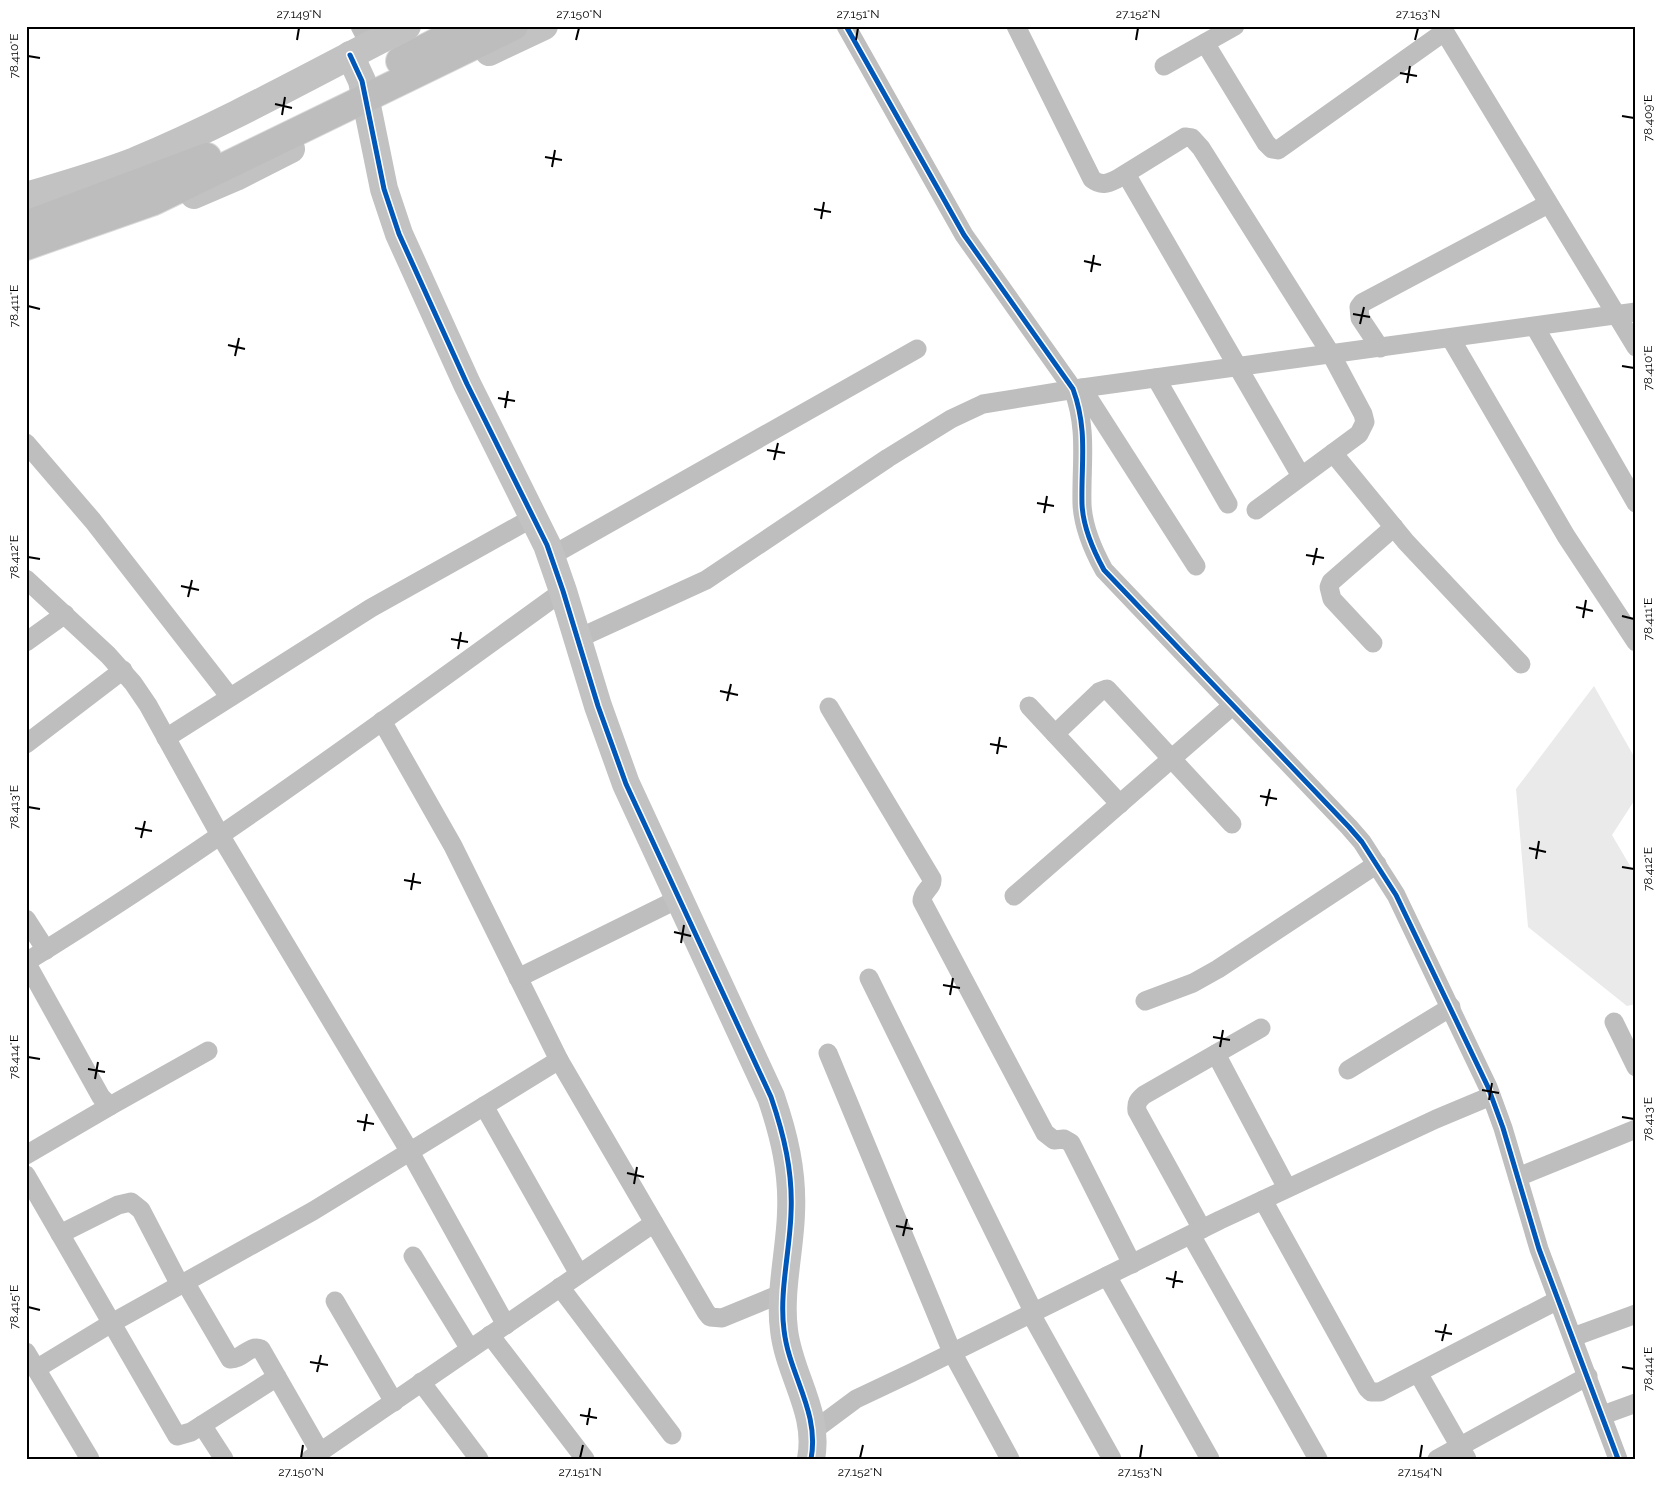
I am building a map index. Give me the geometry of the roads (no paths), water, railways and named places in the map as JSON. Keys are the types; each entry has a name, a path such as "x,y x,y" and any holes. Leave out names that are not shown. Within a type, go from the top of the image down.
{"main road":[{"path":"26,226 365,96 468,26"},
{"path":"26,246 154,201 365,96 514,26"}],"street":[{"path":"26,196 77,182 135,160 223,119 360,42 407,26"},
{"path":"26,258 100,234 236,177 365,96 544,26"},
{"path":"846,26 964,235 1078,388 1196,566"},
{"path":"1016,26 1092,179 1098,184 1107,184 1126,174 1185,137 1192,138 1202,148 1331,354 1363,414 1365,422 1359,434 1256,510"},
{"path":"1164,66 1235,26"},
{"path":"1205,43 1266,143 1272,149 1278,150 1442,29 1636,347"},
{"path":"360,42 365,96 384,190 399,234 472,393 534,517 551,556 612,747 678,899 771,1097 780,1124 791,1180 784,1330 788,1351 810,1415 813,1431 812,1459"},
{"path":"1126,174 1236,367 1302,476"},
{"path":"1380,348 1360,318 1359,307 1362,303 1548,204"},
{"path":"577,639 660,603 706,580 888,458 969,409 998,400 1636,312"},
{"path":"1535,327 1636,503"},
{"path":"1451,338 1566,536 1636,642"},
{"path":"551,556 917,349"},
{"path":"1156,378 1228,504"},
{"path":"1078,388 1084,428 1082,506 1093,549 1104,570 1123,592 1349,827 1377,864 1415,931 1491,1096 1518,1177 1539,1249 1602,1415 1613,1457"},
{"path":"26,443 93,521 230,698"},
{"path":"1332,453 1394,527 1522,664"},
{"path":"166,738 371,608 534,517"},
{"path":"1373,643 1332,599 1329,587 1331,582 1394,527"},
{"path":"26,579 123,670 148,705 220,835 410,1152 506,1324"},
{"path":"110,1106 101,1097 26,962 220,835 563,591"},
{"path":"26,642 65,614"},
{"path":"26,744 123,670"},
{"path":"1055,734 1099,692 1107,689 1232,824"},
{"path":"1029,706 1120,804"},
{"path":"1014,896 1232,706"},
{"path":"829,708 932,879 922,901 1045,1133 1054,1140 1064,1138 1071,1143 1132,1264"},
{"path":"382,721 453,846 559,1060 710,1318 722,1318 785,1292"},
{"path":"1145,1001 1193,982 1218,969 1377,864"},
{"path":"518,978 678,899"},
{"path":"26,919 46,950"},
{"path":"869,978 1032,1314 1112,1459"},
{"path":"1348,1070 1451,1007"},
{"path":"1614,1022 1636,1067"},
{"path":"1261,1028 1144,1095 1138,1100 1136,1105 1137,1111 1196,1232 1318,1459"},
{"path":"29,1147 110,1106 208,1051"},
{"path":"828,1053 952,1352 1010,1459"},
{"path":"1216,1054 1287,1188"},
{"path":"36,1369 110,1324 313,1211 559,1060"},
{"path":"813,1431 856,1399 1287,1188 1436,1119 1491,1096"},
{"path":"484,1106 579,1274"},
{"path":"1518,1177 1636,1129"},
{"path":"26,1175 110,1324 177,1436 183,1436 202,1425 277,1377"},
{"path":"1263,1200 1367,1388 1371,1392 1380,1392 1558,1300"},
{"path":"60,1234 118,1205 130,1202 141,1210 182,1284 230,1358 235,1359 257,1347 261,1349 277,1377 315,1455 654,1223"},
{"path":"413,1256 470,1349"},
{"path":"1107,1276 1210,1459"},
{"path":"560,1287 672,1435"},
{"path":"335,1301 394,1402"},
{"path":"1573,1337 1636,1314"},
{"path":"490,1336 585,1459"},
{"path":"26,1352 90,1459"},
{"path":"1418,1373 1463,1453"},
{"path":"1438,1459 1463,1453 1588,1376"},
{"path":"421,1382 479,1459"},
{"path":"1602,1415 1636,1403"},
{"path":"202,1425 224,1459"}]}
